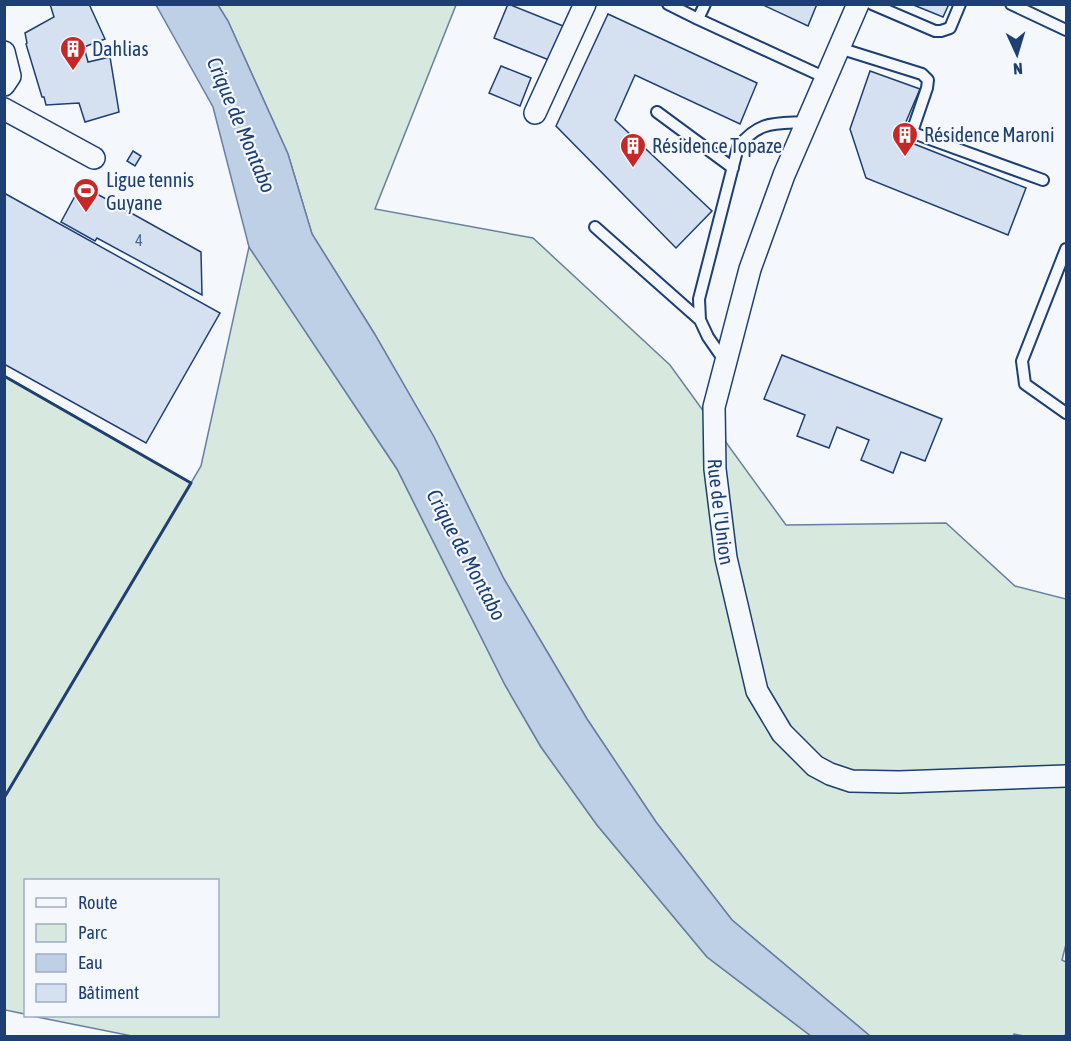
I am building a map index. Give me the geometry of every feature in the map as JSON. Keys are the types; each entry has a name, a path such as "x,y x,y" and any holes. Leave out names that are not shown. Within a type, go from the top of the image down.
{"street":[{"path":"535,113 585,4"},
{"name":"Rue de l'Union","path":"858,4 784,175 750,269 714,407 715,469 726,558 757,691 782,733 814,766 851,781 899,782 1066,776"},
{"path":"4,52 10,76 4,85"},
{"path":"4,109 94,158"}],"lane":[{"path":"668,4 826,78"},
{"path":"698,19 705,4"},
{"path":"872,4 941,32 950,28 960,4"},
{"path":"1011,4 1066,30"},
{"path":"839,48 922,74 928,80 913,129 916,134 1043,180"},
{"path":"657,112 733,168"},
{"path":"726,363 708,337 700,320 699,298 738,147 750,133 767,124 807,122"},
{"path":"595,227 700,320"},
{"path":"1066,249 1022,361 1025,384 1066,413"}],"green space":[{"path":"218,5 456,5 375,209 533,238 670,365 786,525 946,523 1015,586 1066,599 1066,944 1062,960 1066,962 1065,1036 1014,1034 1013,1036 870,1036 732,920 656,822 587,719 504,579 434,437 374,333 312,234 288,154 228,21"},
{"path":"249,247 397,469 505,685 541,747 597,825 707,957 811,1036 132,1036 37,1017 219,1017 219,879 24,879 24,1014 5,1010 5,376 191,483 201,466"}],"water":[{"name":"Crique de Montabo","path":"156,5 218,5 228,21 288,154 312,234 374,333 434,437 504,579 587,719 656,822 732,920 870,1036 811,1036 707,957 597,825 541,747 505,685 397,469 249,247 213,107"}],"building":[{"name":"Dahlias","path":"50,4 89,4 105,39 84,47 88,62 110,57 119,112 85,122 79,103 46,105 26,44 25,33 54,17"},
{"path":"508,4 563,26 549,60 494,38"},
{"path":"761,4 817,4 808,26"},
{"path":"911,4 949,4 943,17"},
{"name":"Résidence Topaze","path":"608,14 757,83 740,124 635,75 615,120 712,211 676,248 556,126"},
{"path":"501,66 531,78 520,106 489,93"},
{"name":"Résidence Maroni","path":"870,71 920,89 899,138 1026,188 1008,235 866,178 850,129"},
{"path":"133,151 141,156 135,166 127,161"},
{"path":"81,185 201,252 202,295 97,238 95,241 61,222"},
{"path":"4,193 220,313 146,443 4,364"},
{"path":"782,355 942,419 925,461 901,452 893,473 861,460 869,440 837,427 829,448 797,436 805,415 764,399"}],"wall":[{"path":"4,376 191,483 4,798"}],"place":[{"name":"Dahlias","path":"73,72"},
{"name":"Résidence Maroni","path":"905,158"},
{"name":"Résidence Topaze","path":"633,169"},
{"name":"Ligue tennis Guyane","path":"86,214"}]}
